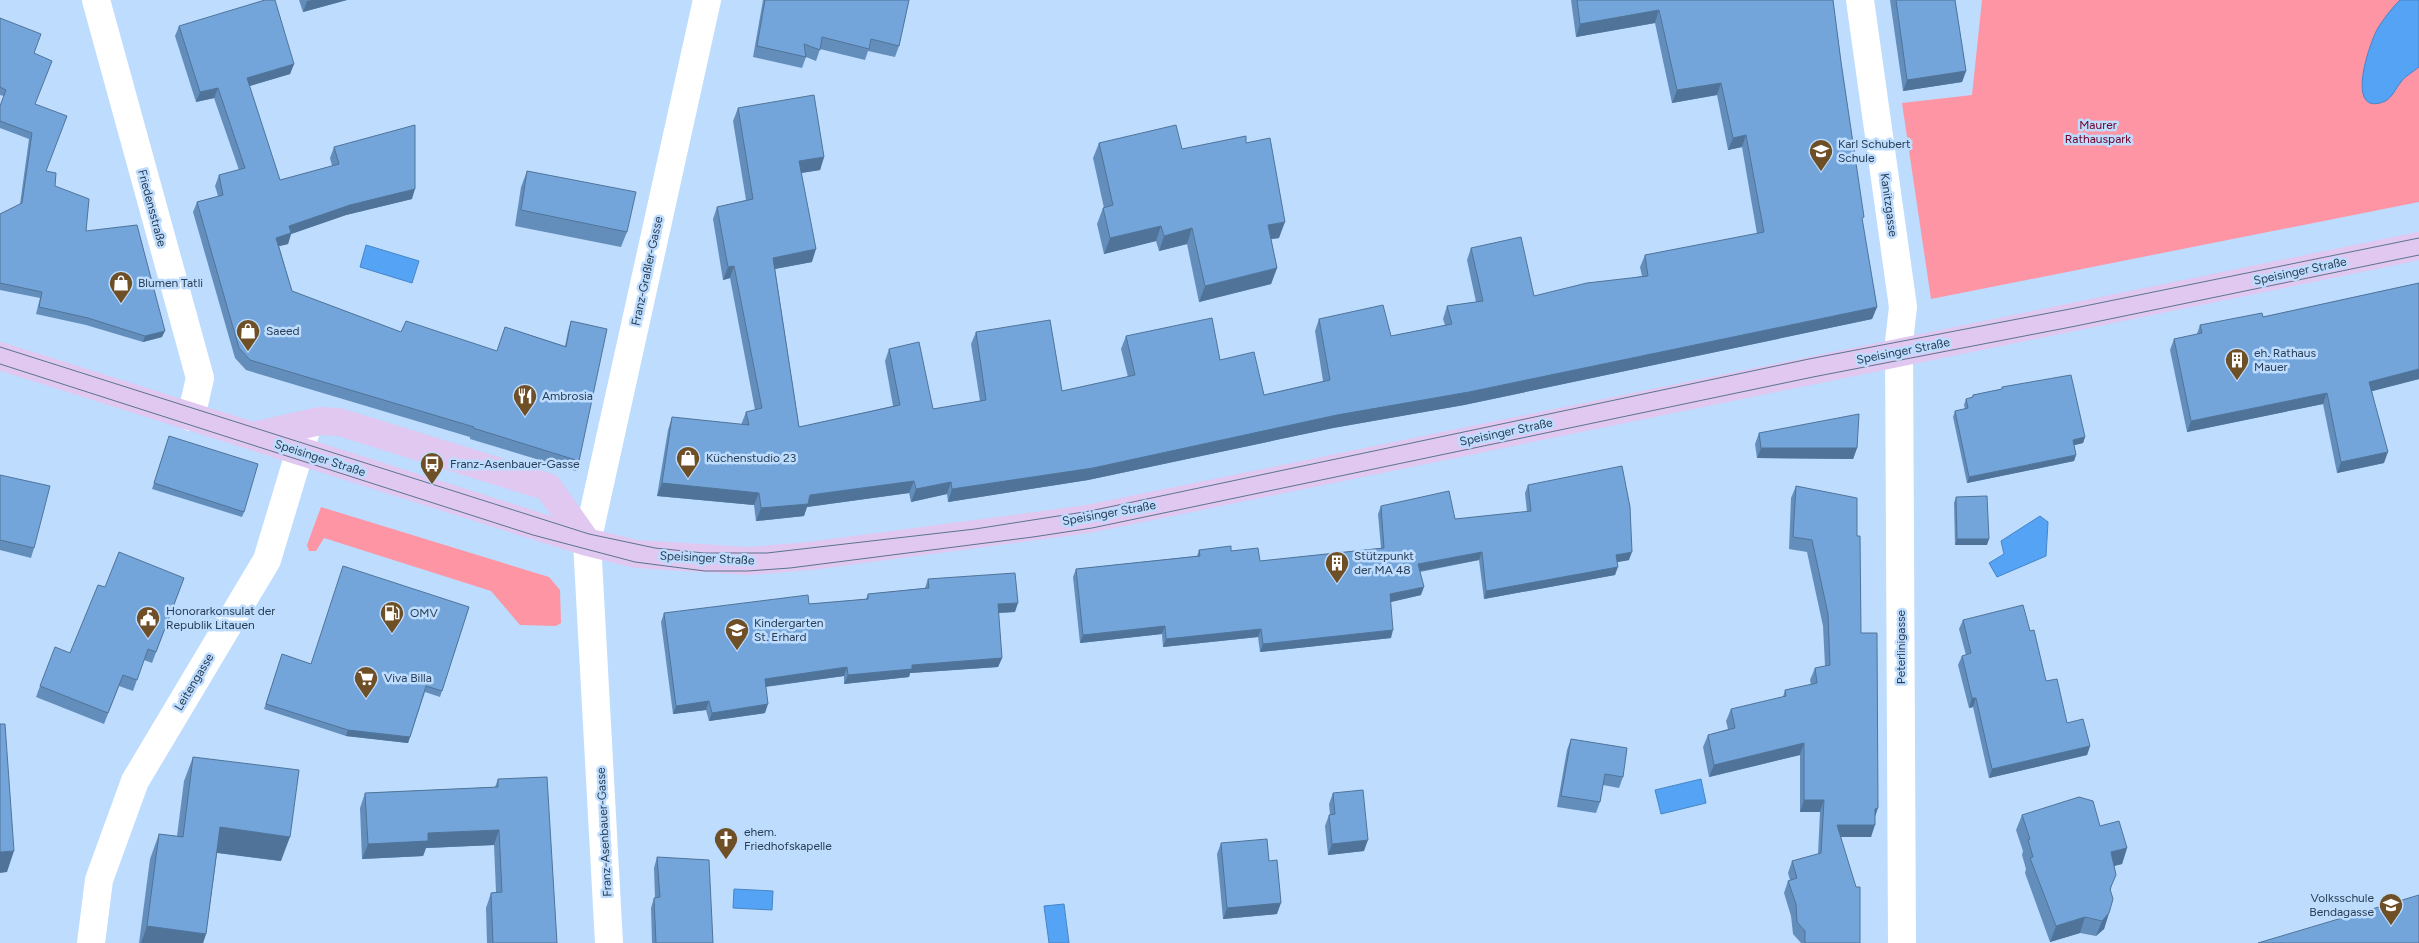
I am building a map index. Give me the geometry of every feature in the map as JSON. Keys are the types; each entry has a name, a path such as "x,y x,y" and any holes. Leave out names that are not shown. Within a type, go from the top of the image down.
{"main road":[{"name":"Speisinger Straße","path":"0,356 587,542 636,554 712,561 748,561 810,556 1088,519 2419,246"},
{"name":"Speisinger Straße","path":"253,436 320,421 339,422 548,487 587,542"}],"street":[{"name":"Friedensstraße","path":"96,0 200,378 191,417"},
{"name":"Franz-Graßler-Gasse","path":"587,542 707,0"},
{"name":"Kanitzgasse","path":"1860,0 1903,307 1900,351"},
{"name":"Peterlinigasse","path":"1900,351 1902,943"},
{"name":"Leitengasse","path":"91,943 99,880 135,780 267,560 308,424"},
{"name":"Franz-Asenbauer-Gasse","path":"587,542 609,943"}],"green space":[{"name":"Maurer Rathauspark","path":"1982,0 2419,0 2419,202 1931,299 1902,103 1972,95"},
{"path":"321,507 549,577 560,590 561,623 556,626 520,625 491,591 324,538 316,551 309,551 307,545"}],"water":[{"path":"2400,0 2419,0 2419,67 2403,80 2389,99 2383,102 2371,103 2365,98 2362,88 2366,61 2374,35 2388,13"},
{"path":"366,245 419,261 412,283 360,267"},
{"path":"2040,516 2048,522 2046,556 1997,577 1989,563 2004,554 2001,541"},
{"path":"1701,779 1706,803 1661,814 1655,790"},
{"path":"734,889 773,891 772,910 733,908"},
{"path":"1064,904 1069,943 1049,943 1044,906"}],"building":[{"path":"265,0 275,0 294,64 247,78 280,180 339,164 334,147 415,125 415,189 350,205 289,226 291,233 276,238 292,291 401,332 406,321 497,351 505,327 566,347 571,321 607,329 579,461 474,427 250,360 239,348 197,202 223,195 219,175 245,168 218,88 200,92 179,26"},
{"path":"765,0 909,0 899,46 871,39 869,49 822,37 820,50 804,44 806,57 757,46"},
{"path":"1577,0 1833,0 1864,217 1862,218 1877,307 1469,392 1337,415 1093,468 952,489 951,482 916,489 914,481 810,495 808,504 761,508 759,493 662,483 672,417 749,425 746,412 762,408 734,266 728,267 717,207 753,199 738,108 814,95 824,157 799,161 816,249 773,258 799,427 900,405 889,349 919,342 933,409 986,400 976,332 1050,320 1062,391 1135,375 1126,336 1212,318 1220,360 1254,352 1264,395 1330,380 1319,319 1383,305 1391,336 1452,324 1447,306 1483,301 1471,248 1521,237 1534,296 1587,283 1648,276 1645,255 1764,232 1746,135 1733,138 1721,83 1677,90 1659,10 1580,24"},
{"path":"1896,0 1955,0 1966,71 1907,80"},
{"path":"0,18 41,34 34,53 52,61 35,104 67,116 46,171 56,173 55,186 89,199 86,231 137,225 165,331 145,336 88,318 39,307 42,292 0,283 0,214 22,203 32,133 0,121 0,106 6,90 0,87"},
{"path":"1176,125 1182,149 1246,136 1246,143 1270,138 1285,222 1268,225 1277,268 1205,286 1192,228 1164,236 1161,226 1110,238 1103,208 1113,205 1099,143"},
{"path":"527,171 636,192 627,232 521,210"},
{"path":"2419,283 2419,369 2369,382 2388,452 2341,462 2327,393 2191,421 2174,339 2202,333 2200,325 2262,313 2263,317"},
{"path":"2071,375 2085,437 2073,440 2076,455 1969,477 1955,411 1968,408 1966,399 1973,397 1973,395 2002,389 2002,387"},
{"path":"1859,414 1857,448 1761,448 1759,433"},
{"path":"169,436 258,464 244,512 154,483"},
{"path":"1622,466 1630,507 1632,552 1616,555 1618,567 1486,591 1482,552 1418,564 1424,587 1390,594 1393,630 1263,644 1261,629 1166,639 1165,626 1083,635 1076,569 1200,556 1199,550 1231,546 1231,551 1258,548 1260,561 1384,548 1381,506 1449,491 1455,519 1531,511 1528,485"},
{"path":"0,475 50,486 34,548 0,540"},
{"path":"1796,486 1857,498 1857,536 1860,536 1861,633 1877,633 1878,808 1875,809 1875,825 1837,825 1856,887 1860,887 1860,943 1805,943 1805,931 1797,922 1796,904 1788,881 1797,878 1792,861 1821,853 1824,800 1804,800 1804,743 1714,765 1708,735 1735,728 1731,709 1786,696 1785,690 1817,683 1815,668 1830,665 1828,614 1812,540 1793,537"},
{"path":"1987,496 1989,539 1957,539 1956,497"},
{"path":"119,552 184,578 156,652 148,649 137,680 123,675 108,713 40,686 55,647 70,653 98,585 105,587"},
{"path":"343,566 469,607 442,691 426,686 410,737 348,730 266,704 282,654 311,664"},
{"path":"1015,573 1018,603 998,604 1002,658 912,665 912,669 848,675 847,667 765,679 768,704 712,713 709,701 676,706 664,613 808,595 809,604 868,599 868,594 929,588 928,579"},
{"path":"2023,605 2030,631 2034,630 2046,681 2057,679 2067,723 2083,719 2090,746 1992,769 1976,698 1972,698 1962,656 1971,653 1963,620"},
{"path":"0,724 5,724 14,851 0,852"},
{"path":"1571,739 1627,748 1623,777 1605,774 1600,802 1561,796"},
{"path":"193,757 299,770 290,837 220,827 206,934 147,926 159,834 183,837"},
{"path":"547,777 557,943 493,943 491,893 502,892 499,830 428,833 428,841 368,844 365,793 498,787 498,779"},
{"path":"1363,790 1368,840 1332,844 1329,815 1335,814 1333,793"},
{"path":"2079,797 2093,801 2100,826 2119,821 2127,848 2111,852 2116,875 2110,889 2113,899 2109,913 2102,921 2085,917 2056,926 2030,858 2033,857 2028,840 2030,839 2022,815"},
{"path":"1267,839 1269,861 1277,860 1281,903 1227,908 1221,843"},
{"path":"657,857 709,860 713,943 656,943 654,898 660,897"},
{"path":"2419,895 2419,943 2258,943"}],"tram line":[{"path":"0,347 589,534 655,548 704,553 767,553 975,529 1090,511 1809,359 2070,309 2419,238"},
{"path":"0,364 533,535 635,562 705,571 748,571 790,568 1092,528 1813,377 2076,326 2419,255"}],"place":[{"name":"Karl Schubert Schule","path":"1821,172"},
{"name":"Blumen Tatli","path":"121,304"},
{"name":"Saeed","path":"248,352"},
{"name":"eh. Rathaus Mauer","path":"2237,381"},
{"name":"Ambrosia","path":"525,417"},
{"name":"Küchenstudio 23","path":"688,479"},
{"name":"Franz-Asenbauer-Gasse","path":"432,485"},
{"name":"Stützpunkt der MA 48","path":"1337,584"},
{"name":"OMV","path":"392,634"},
{"name":"Honorarkonsulat der Republik Litauen","path":"148,639"},
{"name":"Kindergarten St. Erhard","path":"737,651"},
{"name":"Viva Billa","path":"366,699"},
{"name":"ehem. Friedhofskapelle","path":"726,860"},
{"name":"Volksschule Bendagasse","path":"2391,926"}]}
